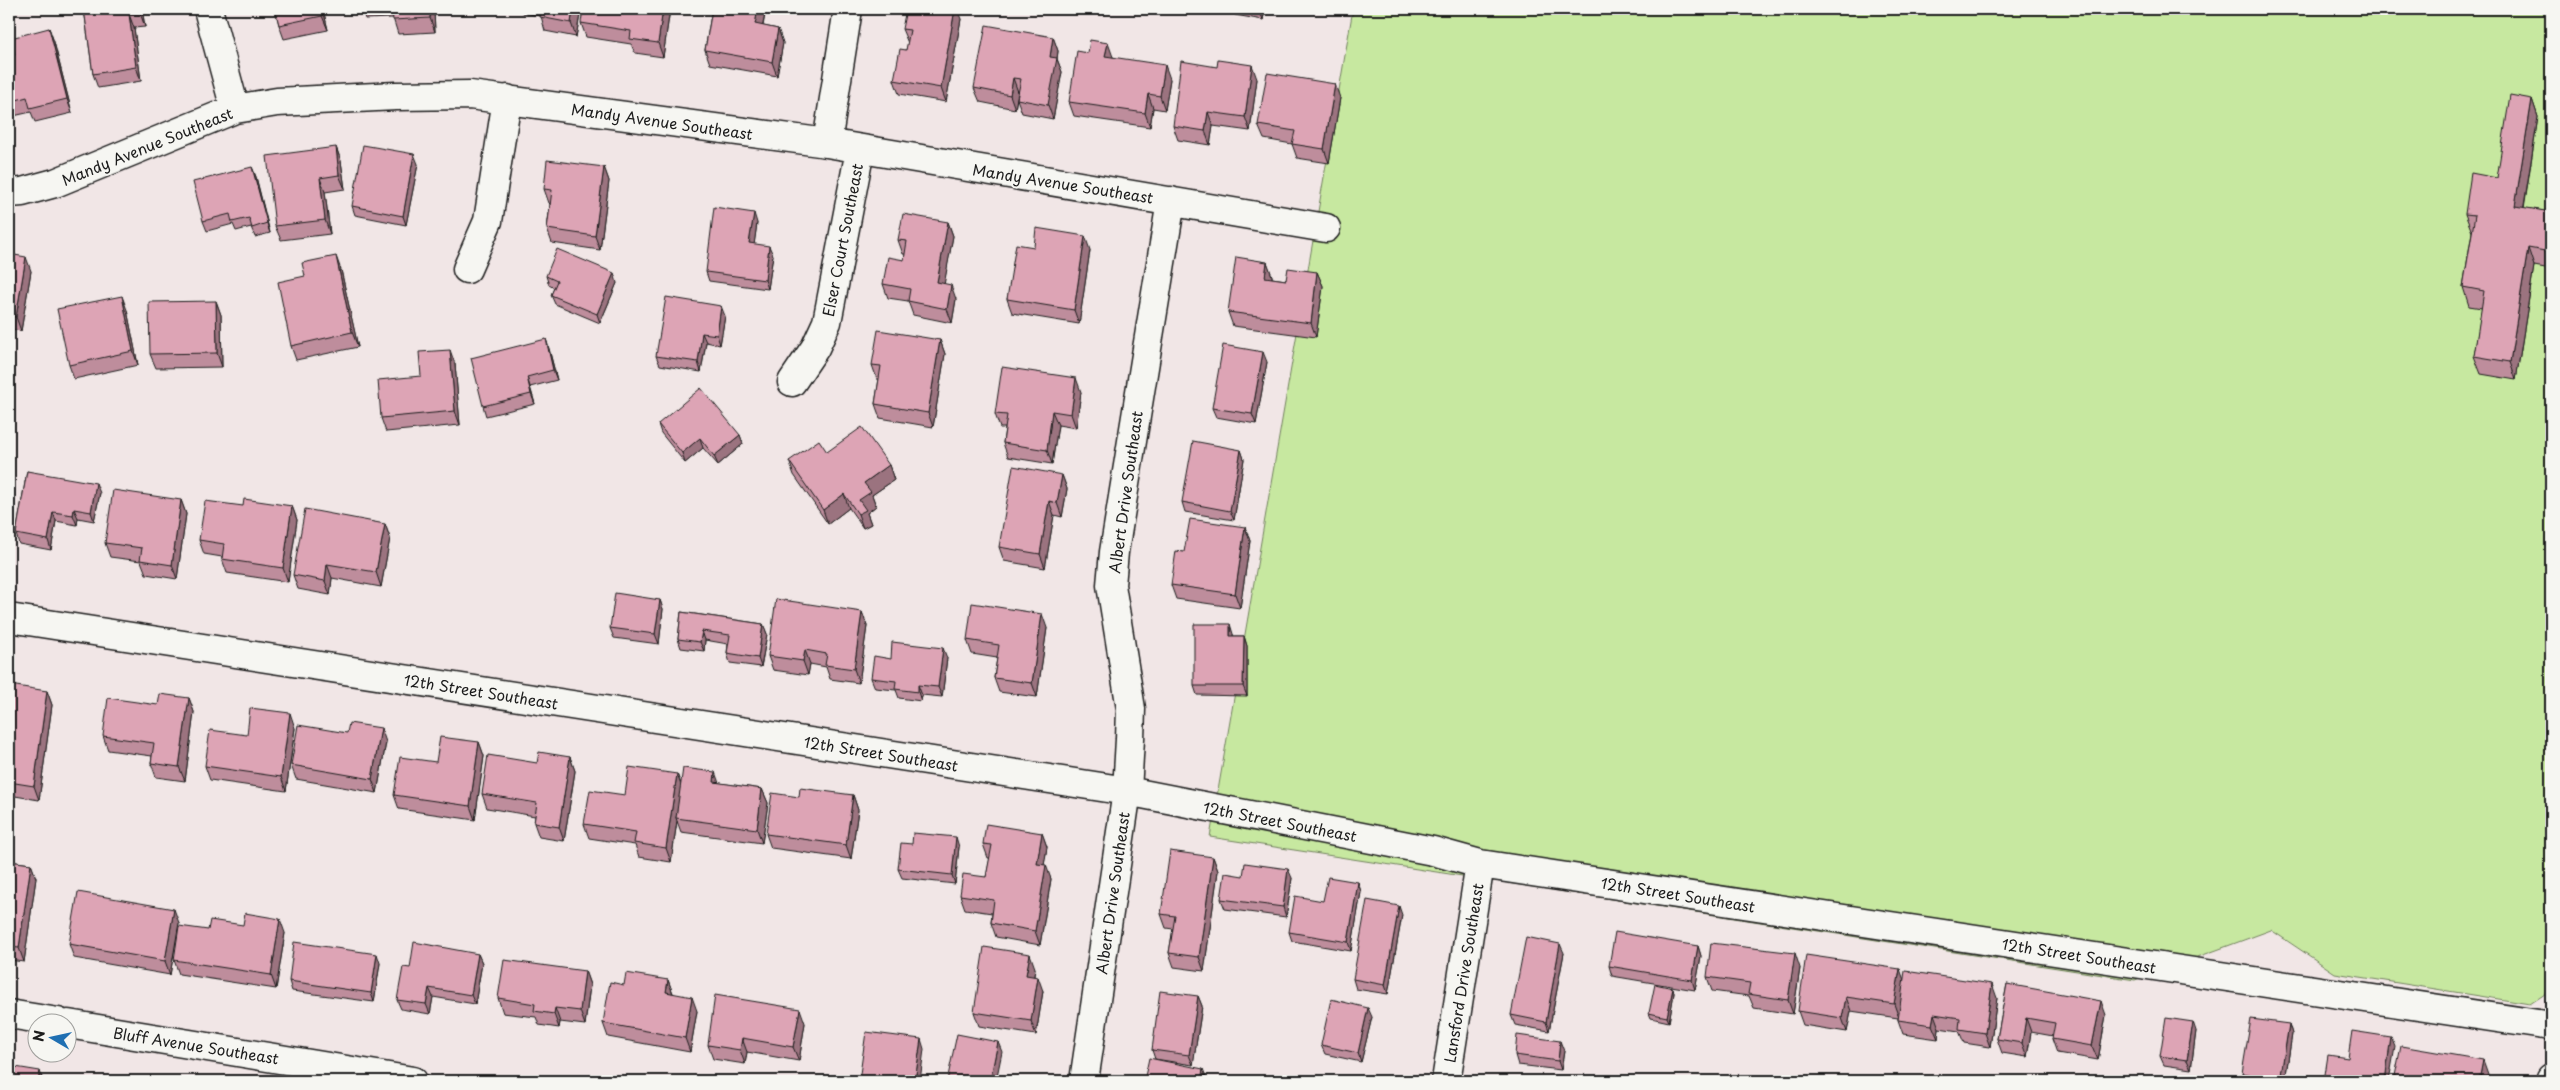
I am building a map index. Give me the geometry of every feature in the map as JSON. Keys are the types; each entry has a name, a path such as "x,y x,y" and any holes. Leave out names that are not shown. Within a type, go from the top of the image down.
{"street":[{"path":"208,9 234,109"},
{"path":"827,144 848,9"},
{"name":"Mandy Avenue Southeast","path":"9,193 22,192 55,184 234,109 277,102 396,96 470,95 827,144 1326,228"},
{"path":"467,270 488,221 507,99"},
{"name":"Elser Court Southeast","path":"792,382 815,348 827,322 860,150"},
{"name":"Albert Drive Southeast","path":"1084,1081 1127,790 1131,708 1111,585 1115,542 1171,201"},
{"name":"12th Street Southeast","path":"9,618 1127,790 1432,851 1480,864 2551,1026"},
{"name":"Lansford Drive Southeast","path":"1446,1081 1480,864"},
{"path":"9,1014 28,1017"},
{"name":"Bluff Avenue Southeast","path":"78,1026 413,1081"}],"green space":[{"path":"1353,9 2551,9 2551,990 2530,1004 2335,973 2271,930 2135,980 1210,837"}],"building":[{"path":"84,9 139,9 140,13 129,14 136,67 93,74"},
{"path":"275,9 321,9 322,16 279,25"},
{"path":"392,9 430,9 430,18 393,20"},
{"path":"542,9 573,9 571,23 540,17"},
{"path":"583,9 663,9 658,43 630,39 631,31 581,23"},
{"path":"712,9 758,9 755,24 778,29 772,62 705,50"},
{"path":"906,9 955,9 941,88 894,80 900,49 906,50 910,30 902,29"},
{"path":"986,25 1053,37 1050,57 1057,58 1048,105 1017,99 1021,79 1013,78 1010,95 974,88"},
{"path":"49,28 67,99 30,108 27,97 9,102 9,57 15,55 11,38"},
{"path":"1090,40 1108,43 1105,56 1165,65 1160,96 1148,94 1145,113 1069,102 1077,51 1088,53"},
{"path":"1218,60 1252,65 1245,117 1208,112 1205,131 1173,126 1181,61 1217,67"},
{"path":"1267,73 1335,84 1324,149 1292,144 1295,131 1258,125"},
{"path":"2510,95 2532,99 2515,206 2551,212 2545,251 2528,248 2510,362 2474,356 2484,291 2463,287 2475,215 2465,214 2471,173 2497,178"},
{"path":"363,145 414,154 403,216 352,206"},
{"path":"336,147 339,175 320,178 325,220 275,226 267,156"},
{"path":"547,160 604,167 595,236 547,229 552,190 544,189"},
{"path":"252,167 267,223 252,228 249,218 232,222 230,214 203,221 193,182"},
{"path":"714,207 754,213 749,243 769,246 765,280 706,272"},
{"path":"903,214 948,222 937,282 951,285 947,309 908,301 910,289 883,284 888,257 904,260 907,241 898,240"},
{"path":"1036,228 1085,236 1074,310 1007,299 1016,244 1034,247"},
{"path":"557,249 614,273 597,314 551,295 557,281 546,276"},
{"path":"9,254 26,257 16,317 9,316"},
{"path":"336,256 352,332 291,346 278,282 305,276 302,263"},
{"path":"1236,257 1267,262 1265,277 1286,280 1288,268 1317,272 1311,323 1228,312"},
{"path":"122,296 133,351 69,365 57,309"},
{"path":"666,297 721,306 717,335 702,333 698,362 656,356"},
{"path":"216,301 217,353 150,354 149,302"},
{"path":"878,330 940,340 928,413 875,404 881,366 872,365"},
{"path":"546,339 553,370 527,377 531,394 483,406 471,358"},
{"path":"1223,345 1263,352 1252,414 1212,408"},
{"path":"450,350 455,411 381,418 378,380 421,376 419,352"},
{"path":"1002,367 1076,378 1071,414 1052,411 1047,450 1003,443 1007,415 995,414"},
{"path":"701,388 740,435 714,456 700,438 682,453 658,424"},
{"path":"862,427 889,465 864,483 871,492 859,500 866,510 858,514 844,494 823,510 789,461 819,440 827,452"},
{"path":"1193,441 1241,450 1230,511 1182,502"},
{"path":"1013,466 1062,475 1057,503 1049,501 1040,554 999,547"},
{"path":"27,471 96,483 91,512 74,509 73,515 53,512 48,540 16,534"},
{"path":"113,490 181,500 172,565 140,560 142,548 105,543"},
{"path":"244,499 292,506 283,568 222,559 224,544 199,540 205,501 243,506"},
{"path":"305,509 385,524 376,572 327,564 325,581 293,575"},
{"path":"1190,519 1245,527 1235,594 1171,585 1176,551 1184,552"},
{"path":"615,593 660,600 655,634 610,628"},
{"path":"776,599 862,612 854,669 825,665 827,654 805,650 803,661 768,656"},
{"path":"972,603 1042,614 1032,683 994,678 999,645 967,640"},
{"path":"681,612 763,624 758,658 727,653 730,635 702,631 700,642 678,639"},
{"path":"1194,624 1230,624 1230,636 1244,636 1243,686 1194,686"},
{"path":"892,642 943,648 938,687 918,685 918,692 895,689 896,681 871,678 874,656 891,659"},
{"path":"10,685 47,691 34,786 9,782"},
{"path":"160,694 189,698 179,767 151,763 154,743 103,736 108,698 158,705"},
{"path":"250,708 290,713 281,777 205,766 210,730 247,735"},
{"path":"349,723 381,728 372,779 291,765 298,725 347,733"},
{"path":"440,737 479,742 470,806 394,795 400,757 436,762"},
{"path":"539,752 570,757 559,827 534,823 537,803 482,794 488,755 537,763"},
{"path":"629,767 677,774 666,848 634,843 636,832 584,824 590,790 625,795"},
{"path":"683,768 715,772 714,782 762,789 757,829 676,818"},
{"path":"800,788 853,795 846,845 766,834 772,793 799,797"},
{"path":"986,824 1042,833 1037,864 1046,865 1035,931 991,923 994,900 960,895 963,874 986,877 992,845 983,844"},
{"path":"913,833 956,837 952,875 898,869 901,843 912,844"},
{"path":"1170,851 1213,857 1199,957 1169,953 1175,916 1161,914"},
{"path":"9,861 31,864 19,948 9,947"},
{"path":"1245,863 1288,869 1283,907 1221,899 1225,873 1243,876"},
{"path":"1328,877 1358,882 1348,942 1289,932 1295,896 1323,901"},
{"path":"78,892 174,909 165,961 69,944"},
{"path":"1367,900 1399,906 1385,985 1353,979"},
{"path":"245,913 280,919 271,975 174,960 179,926 208,930 210,920 243,925"},
{"path":"1615,932 1698,946 1692,980 1609,966"},
{"path":"1526,937 1560,944 1546,1022 1511,1015"},
{"path":"294,942 377,954 371,993 289,981"},
{"path":"414,942 478,954 471,995 429,988 426,1004 397,1000 403,967 410,968"},
{"path":"1711,943 1795,953 1788,1000 1748,994 1750,983 1707,977"},
{"path":"984,947 1030,954 1026,975 1038,977 1031,1021 974,1012"},
{"path":"1806,955 1900,969 1894,1004 1846,997 1842,1018 1798,1011"},
{"path":"504,960 585,971 580,1011 555,1008 554,1014 534,1011 535,1004 498,998"},
{"path":"1905,971 1992,984 1985,1033 1959,1029 1960,1018 1934,1014 1932,1025 1898,1020"},
{"path":"626,973 668,980 666,992 692,997 685,1038 603,1023 610,982 624,985"},
{"path":"1655,984 1673,988 1667,1017 1649,1013"},
{"path":"2007,984 2101,1001 2092,1046 2052,1039 2055,1023 2026,1018 2022,1043 1997,1039"},
{"path":"1160,991 1198,996 1189,1055 1152,1050"},
{"path":"715,995 800,1009 793,1047 742,1038 740,1050 708,1045"},
{"path":"1331,999 1368,1008 1358,1053 1321,1045"},
{"path":"2166,1018 2193,1022 2187,1060 2160,1056"},
{"path":"2251,1019 2289,1024 2280,1081 2258,1081 2259,1076 2242,1073"},
{"path":"2352,1031 2391,1037 2385,1081 2324,1081 2328,1055 2348,1058"},
{"path":"866,1032 921,1039 915,1081 859,1081"},
{"path":"957,1034 998,1042 990,1081 947,1081"},
{"path":"1517,1035 1560,1041 1558,1061 1515,1055"},
{"path":"2401,1046 2483,1060 2479,1081 2394,1081"},
{"path":"1149,1058 1203,1069 1201,1081 1144,1081"},
{"path":"9,1066 40,1071 38,1081 9,1081"}]}
